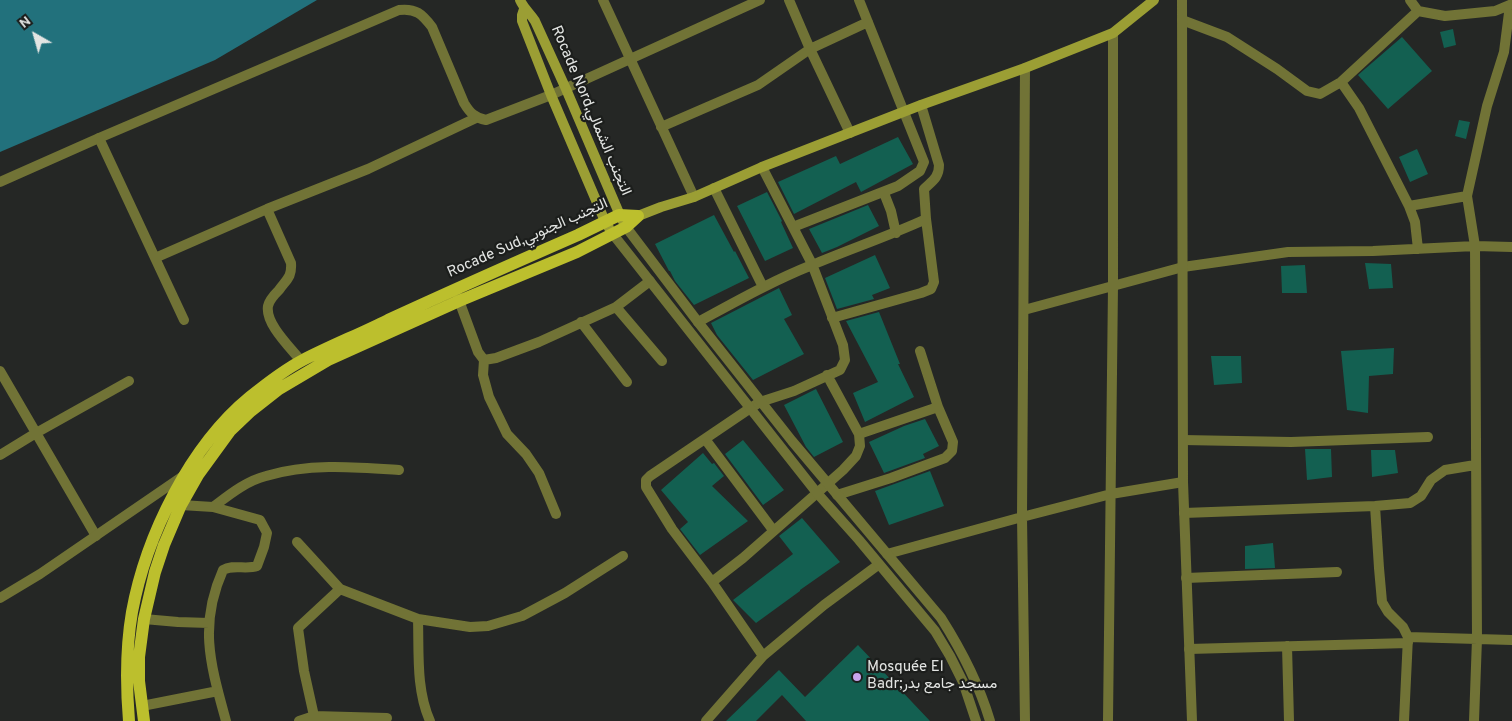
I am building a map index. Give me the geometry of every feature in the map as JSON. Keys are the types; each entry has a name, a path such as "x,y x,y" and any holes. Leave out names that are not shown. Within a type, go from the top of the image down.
{"main road":[{"path":"638,216 1113,33 1154,0"},
{"name":"Rocade Nord,التجنب الشمالي","path":"522,4 535,21 619,215 626,227"},
{"name":"Rocade Nord,التجنب الشمالي","path":"522,4 522,21 551,95 612,234"},
{"name":"Rocade Sud,التجنب الجنوبي","path":"144,721 139,681 139,657 144,619 155,572 164,544 182,505 198,475 230,431 251,411 287,384 328,360 605,221 619,215 638,216"},
{"name":"Rocade Sud,التجنب الجنوبي","path":"129,721 126,694 128,652 132,612 141,576 153,540 182,477 222,422 250,397 301,361 457,295 578,252 626,227 638,216"}],"street":[{"path":"603,0 694,196"},
{"path":"0,182 399,10 410,9 424,17 432,27 464,103 476,118 486,120 566,89 760,0"},
{"path":"790,0 810,49 850,134"},
{"path":"793,226 884,193 920,171 924,162 859,0"},
{"path":"1182,0 1183,482 1192,721"},
{"path":"1410,0 1418,11 1445,16 1495,11 1511,4"},
{"path":"1474,721 1477,639 1475,246 1467,196 1487,106 1504,52 1511,4"},
{"path":"1182,20 1227,37 1307,91 1320,94 1341,82 1418,11"},
{"path":"661,127 758,85 810,49 868,22"},
{"path":"1108,721 1113,286 1113,33"},
{"path":"1024,68 1022,517 1025,721"},
{"path":"1341,82 1359,108 1409,206 1415,222 1418,249"},
{"path":"832,318 921,293 931,289 934,282 924,189 937,178 940,166 922,105"},
{"path":"155,258 267,209 368,169 476,118"},
{"path":"99,138 184,320"},
{"path":"762,167 812,264 842,345 845,360 840,370 794,391 760,402 749,409 650,476 646,480 646,487 672,529 712,582 763,656"},
{"path":"714,188 763,287"},
{"path":"884,193 891,211 896,233"},
{"path":"1409,206 1467,196"},
{"path":"267,209 291,263 291,272 288,279 268,305 269,318 301,361"},
{"path":"698,322 763,287 812,264 896,233 926,219"},
{"path":"626,227 760,402 941,618 958,644 972,671 990,721"},
{"path":"612,234 817,493 935,631 963,682 976,721"},
{"path":"1024,310 1183,267 1288,252 1475,246 1512,247"},
{"path":"484,360 496,358 539,342 616,307 650,281"},
{"path":"457,295 478,352 484,360 483,374 489,397 507,434 526,454 539,473 556,514"},
{"path":"616,307 662,361"},
{"path":"580,322 627,382"},
{"path":"837,495 945,458 952,451 953,442 938,407 920,351"},
{"path":"0,371 96,536"},
{"path":"712,582 743,558 843,470 856,456 860,446 859,434 827,375"},
{"path":"0,455 129,381"},
{"path":"859,434 938,407"},
{"path":"1183,440 1292,442 1428,437"},
{"path":"705,439 773,530"},
{"path":"0,598 40,574 209,459"},
{"path":"1184,513 1410,503 1421,496 1431,480 1446,470 1475,465"},
{"path":"213,507 241,487 265,476 306,468 341,466 399,470"},
{"path":"888,554 1111,494 1183,482"},
{"path":"182,505 213,507 260,520 267,532 257,566 253,568 228,567 223,570 210,605 209,654 226,721"},
{"path":"1375,506 1382,602 1388,612 1403,627 1408,640 1404,721"},
{"path":"859,540 868,532"},
{"path":"297,542 340,589 418,619 470,626 488,626 522,616 565,593 623,556"},
{"path":"706,721 763,656 824,605 878,564"},
{"path":"1186,578 1337,572"},
{"path":"314,716 304,671 298,628 340,589"},
{"path":"144,619 209,622"},
{"path":"418,619 420,681 424,708 430,721"},
{"path":"1189,649 1408,640 1512,640"},
{"path":"1287,646 1289,721"},
{"path":"142,706 218,691"},
{"path":"299,721 314,716 387,718"}],"water":[{"path":"0,0 317,0 215,60 0,152"}],"building":[{"path":"1453,29 1456,45 1444,48 1440,32"},
{"path":"1402,37 1432,71 1388,109 1358,75"},
{"path":"1459,120 1470,122 1466,139 1455,136"},
{"path":"898,137 913,164 861,192 856,182 794,214 778,182 836,156 840,164"},
{"path":"1417,149 1428,174 1410,182 1399,157"},
{"path":"767,192 793,248 765,261 737,206"},
{"path":"868,205 879,226 822,253 809,229"},
{"path":"714,215 749,278 694,305 675,281 655,244"},
{"path":"875,255 890,288 872,295 874,299 837,309 825,278"},
{"path":"1365,263 1391,264 1393,288 1369,289"},
{"path":"1305,265 1307,293 1282,293 1281,266"},
{"path":"779,288 792,315 784,319 804,354 753,380 717,335 711,323"},
{"path":"879,312 900,364 898,364 914,397 865,422 853,393 878,382 846,321"},
{"path":"1394,348 1393,374 1369,376 1368,413 1347,410 1341,351"},
{"path":"1211,356 1241,356 1242,383 1214,385"},
{"path":"816,389 843,442 814,457 806,447 784,405"},
{"path":"925,419 939,446 923,454 925,458 884,473 869,442 904,426"},
{"path":"743,440 784,490 763,505 725,454"},
{"path":"1305,449 1331,449 1332,477 1307,480"},
{"path":"1371,450 1395,450 1398,473 1372,477"},
{"path":"703,453 724,476 712,486 748,521 700,555 680,529 688,522 661,490"},
{"path":"930,471 944,506 889,525 875,491"},
{"path":"802,518 840,562 756,623 733,600 793,554 779,536"},
{"path":"1273,543 1275,568 1245,569 1245,546"},
{"name":"Mosquée El Badr;مسجد جامع بدر","path":"858,645 930,721 806,721 782,695 756,721 726,721 779,670 805,697"}],"place":[{"name":"Mosquée El Badr;مسجد جامع بدر","path":"857,677"}]}
